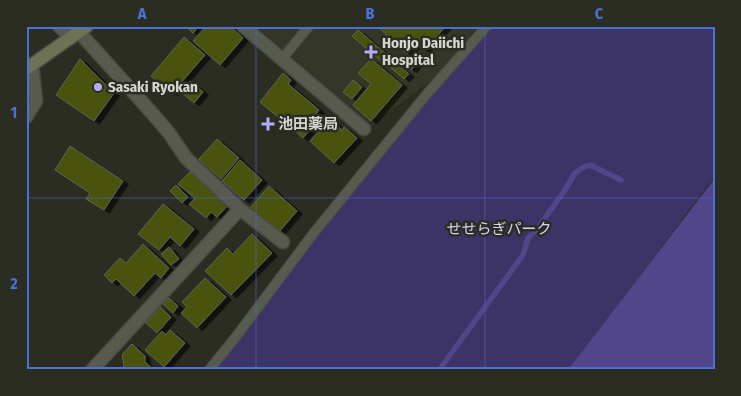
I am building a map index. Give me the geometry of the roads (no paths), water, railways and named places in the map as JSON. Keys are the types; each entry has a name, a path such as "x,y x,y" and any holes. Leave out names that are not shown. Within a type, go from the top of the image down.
{"street":[{"path":"59,26 79,32 169,133 186,158 240,209 283,242"},
{"path":"243,26 364,128"},
{"path":"26,117 36,101 29,67 79,32"},
{"path":"92,370 240,209"}],"lane":[{"path":"282,59 309,26"},
{"path":"208,370 235,338 319,227 429,91 487,26"}],"waterway":[{"path":"439,370 523,255 528,238 537,229 575,173 590,165 621,180"}],"place":[{"name":"Honjo Daiichi Hospital","path":"371,52"},
{"name":"Sasaki Ryokan","path":"98,87"},
{"name":"池田薬局","path":"268,124"}],"park label":[{"name":"せせらぎパーク","path":"499,229"}]}
